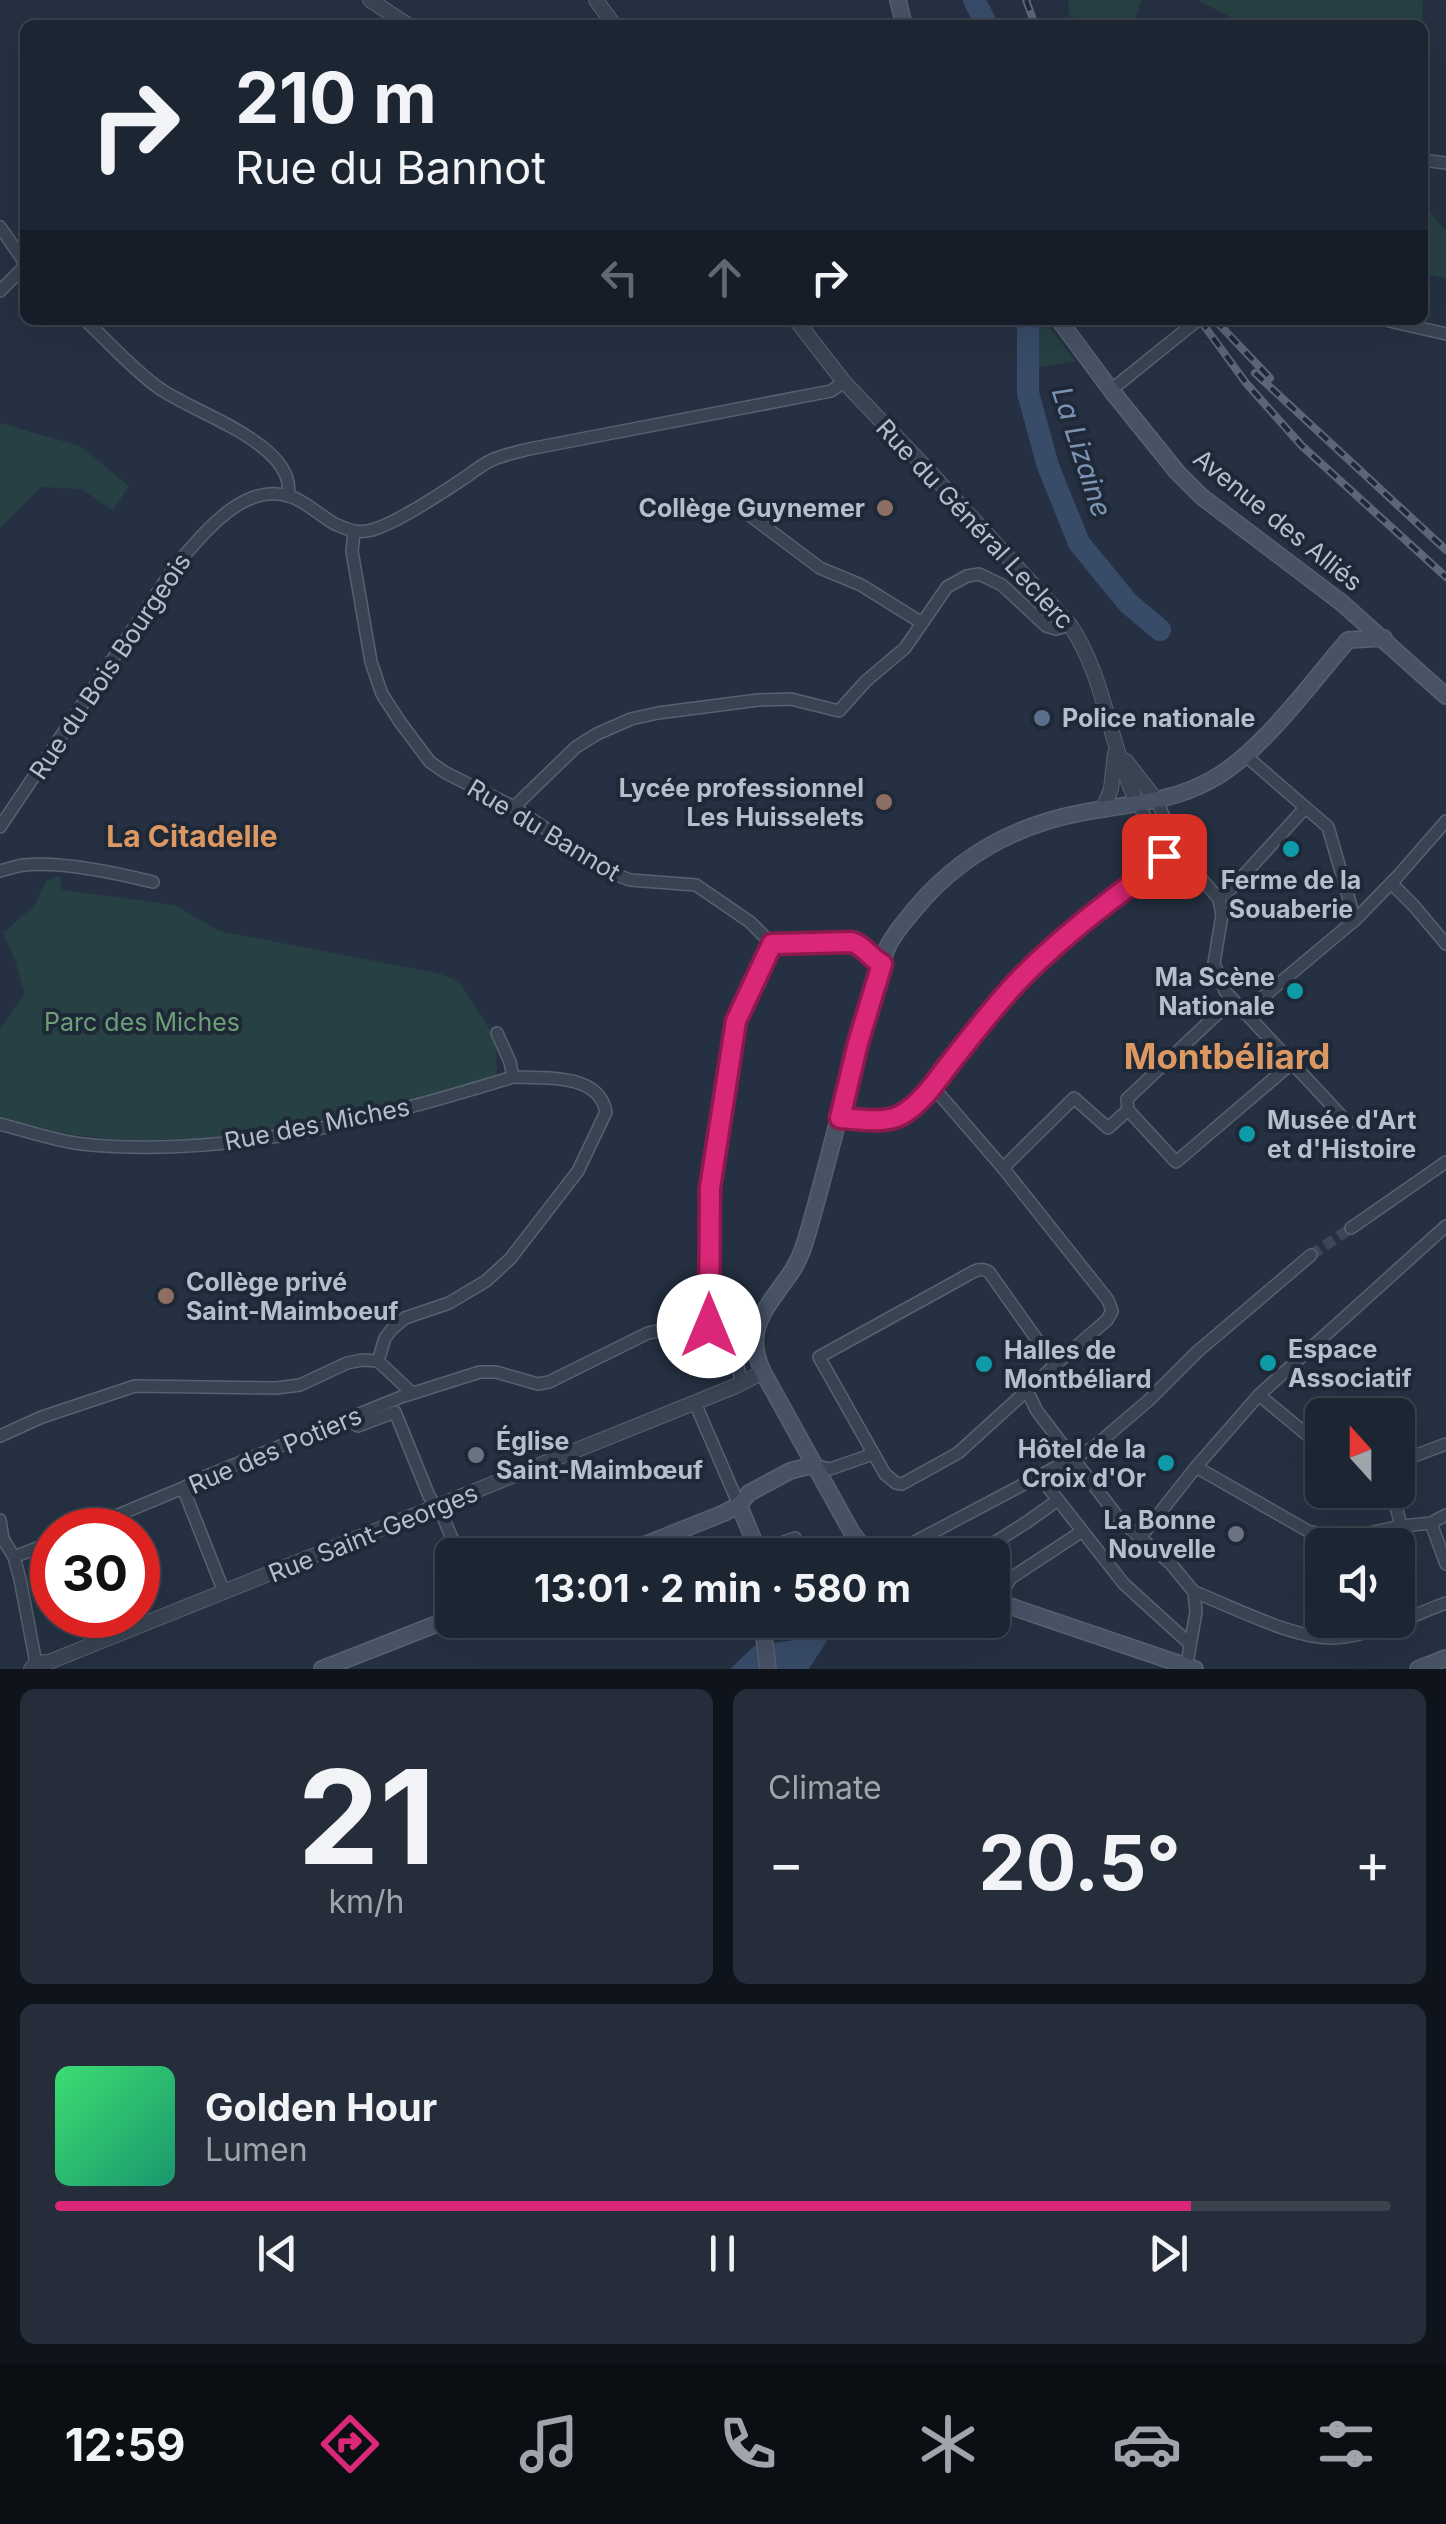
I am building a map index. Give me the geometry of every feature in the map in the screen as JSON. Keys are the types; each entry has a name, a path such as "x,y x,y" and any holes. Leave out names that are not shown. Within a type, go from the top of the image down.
{"main road":[{"name":"Avenue des Alliés","path":"1063,325 1110,390 1202,497 1342,603 1446,696"},
{"path":"1342,603 1348,640"},
{"path":"856,1538 757,1360 755,1330 802,1252 889,944 934,887 977,852 1032,825 1103,808 1157,801 1216,778 1246,756 1348,640 1384,638"},
{"path":"663,1538 724,1514 739,1505 749,1492 813,1465"},
{"path":"739,1505 753,1538"},
{"path":"1010,1606 1189,1668"},
{"path":"322,1669 435,1625"},
{"path":"763,1638 768,1669"},
{"path":"1418,1669 1446,1658"},
{"path":"1433,1669 1446,1668"}],"street":[{"path":"370,0 400,20"},
{"path":"0,227 20,257"},
{"path":"0,291 20,270"},
{"path":"90,325 159,388 258,442 284,467 290,484 288,496 354,533 378,528 492,460 529,448 831,391 844,382"},
{"name":"Rue du Général Leclerc","path":"800,325 844,382 929,470 1081,640 1116,748 1154,835 1186,860 1218,899"},
{"path":"1110,390 1192,325"},
{"path":"1406,325 1446,334"},
{"name":"Rue du Bois Bourgeois","path":"0,826 176,564 205,532 250,498 288,496"},
{"path":"740,508 820,568 861,585 922,623"},
{"name":"Rue du Bannot","path":"354,533 352,551 371,662 382,694 430,762 514,807 609,872 630,880 696,885 750,922 772,944"},
{"path":"514,807 576,747 632,719 791,699 839,711 906,648 946,587 967,576 979,574 1002,585 1046,626 1056,629 1070,625"},
{"name":"Rue du Général Leclerc","path":"1116,748 1165,814 1168,848"},
{"name":"Rue du Général Leclerc","path":"1103,808 1110,790 1116,748"},
{"path":"1246,756 1328,827 1354,920"},
{"path":"1305,808 1218,899 1222,915 1214,962 1219,981 1232,1001 1348,1123"},
{"path":"1244,1013 1354,920 1446,822"},
{"path":"840,1118 884,1119 902,1114 933,1087 1006,994 1043,956 1161,862 1168,848"},
{"path":"0,871 24,865 70,867 153,882"},
{"path":"1390,883 1446,944"},
{"path":"741,1384 734,1352 709,1326 710,1188 736,1021 772,944 860,944 882,964"},
{"path":"1232,1001 1127,1099 1128,1110 1176,1162 1292,1063"},
{"path":"497,1033 513,1077"},
{"name":"Rue des Miches","path":"0,1124 78,1144 152,1148 234,1144 352,1122 513,1077 584,1084 594,1089 606,1112 578,1171 510,1259 486,1281 450,1303 405,1318 385,1338 378,1361"},
{"path":"933,1087 1108,1300 1112,1311 1107,1320 958,1453 902,1484 886,1474 819,1357 978,1269 989,1272 1055,1364"},
{"path":"1002,1168 1074,1098 1108,1128 1128,1110"},
{"path":"1350,1228 1446,1162"},
{"path":"1140,1538 1259,1395 1446,1226"},
{"path":"923,1538 1094,1448 1311,1255"},
{"name":"Rue des Potiers","path":"135,1508 346,1420 480,1372 496,1372 538,1384 648,1333 690,1326 755,1330"},
{"path":"0,1436 135,1386 276,1388 300,1384 362,1360 378,1361 412,1394"},
{"name":"Rue Saint-Georges","path":"34,1666 437,1508 763,1372"},
{"path":"1027,1391 1037,1411 1121,1521 1171,1564 1194,1592 1252,1617 1316,1637 1334,1638 1352,1636 1446,1602"},
{"path":"1259,1395 1305,1433"},
{"path":"695,1403 739,1505"},
{"path":"346,1420 358,1426 395,1412 429,1496 451,1538"},
{"path":"1415,1456 1446,1444"},
{"path":"813,1465 830,1470 873,1454"},
{"path":"1196,1467 1308,1531 1342,1539 1401,1526 1431,1524 1446,1515"},
{"path":"1040,1477 1124,1584 1190,1644"},
{"path":"183,1488 224,1592"},
{"path":"1006,1538 1058,1500"},
{"path":"1396,1508 1401,1526"},
{"path":"0,1520 34,1666"},
{"path":"1431,1524 1446,1564"},
{"path":"1011,1578 1080,1532"},
{"path":"1189,1668 1196,1612 1194,1592"}],"green space":[{"path":"1068,0 1141,0 1135,20 1070,17"},
{"path":"1197,0 1423,0 1422,20 1236,20"},
{"path":"1428,212 1446,231 1446,278 1428,275"},
{"path":"1038,325 1048,325 1075,361 1037,368"},
{"path":"0,423 80,446 129,486 113,510 81,489 41,487 0,528"},
{"name":"Parc des Miches","path":"59,876 62,890 174,905 219,931 453,979 462,986 495,1038 497,1077 325,1122 201,1140 98,1138 0,1120 0,1029 25,995 3,933 35,905 46,881"}],"water":[{"path":"829,1638 809,1669 730,1669 754,1646"}],"waterway":[{"name":"La Lizaine","path":"974,0 984,20"},
{"name":"La Lizaine","path":"1028,325 1028,393 1048,466 1079,543 1128,603 1160,630"}],"tunnel":[{"path":"1311,1255 1351,1228"}],"railway":[{"path":"1026,0 1033,20"},
{"path":"1204,325 1246,383 1302,446 1446,577"},
{"path":"1220,325 1270,378"},
{"path":"1255,373 1446,550"}],"place":[{"name":"Collège Guynemer","path":"885,508"},
{"name":"Police nationale","path":"1042,718"},
{"name":"Lycée professionnel Les Huisselets","path":"884,802"},
{"name":"Ferme de la Souaberie","path":"1291,849"},
{"name":"Ma Scène Nationale","path":"1295,991"},
{"name":"Musée d'Art et d'Histoire","path":"1247,1134"},
{"name":"Collège privé Saint-Maimboeuf","path":"166,1296"},
{"name":"Espace Associatif","path":"1268,1363"},
{"name":"Halles de Montbéliard","path":"984,1364"},
{"name":"Église Saint-Maimbœuf","path":"476,1455"},
{"name":"Hôtel de la Croix d'Or","path":"1166,1463"},
{"name":"La Bonne Nouvelle","path":"1236,1534"}],"district":[{"name":"La Citadelle","path":"192,836"},
{"name":"Montbéliard","path":"1227,1056"}],"route":[{"path":"709,1326 710,1188 736,1021 772,944 852,942 860,944 882,964 840,1118 894,1117 933,1087 1006,994 1043,956 1164,856"}]}
